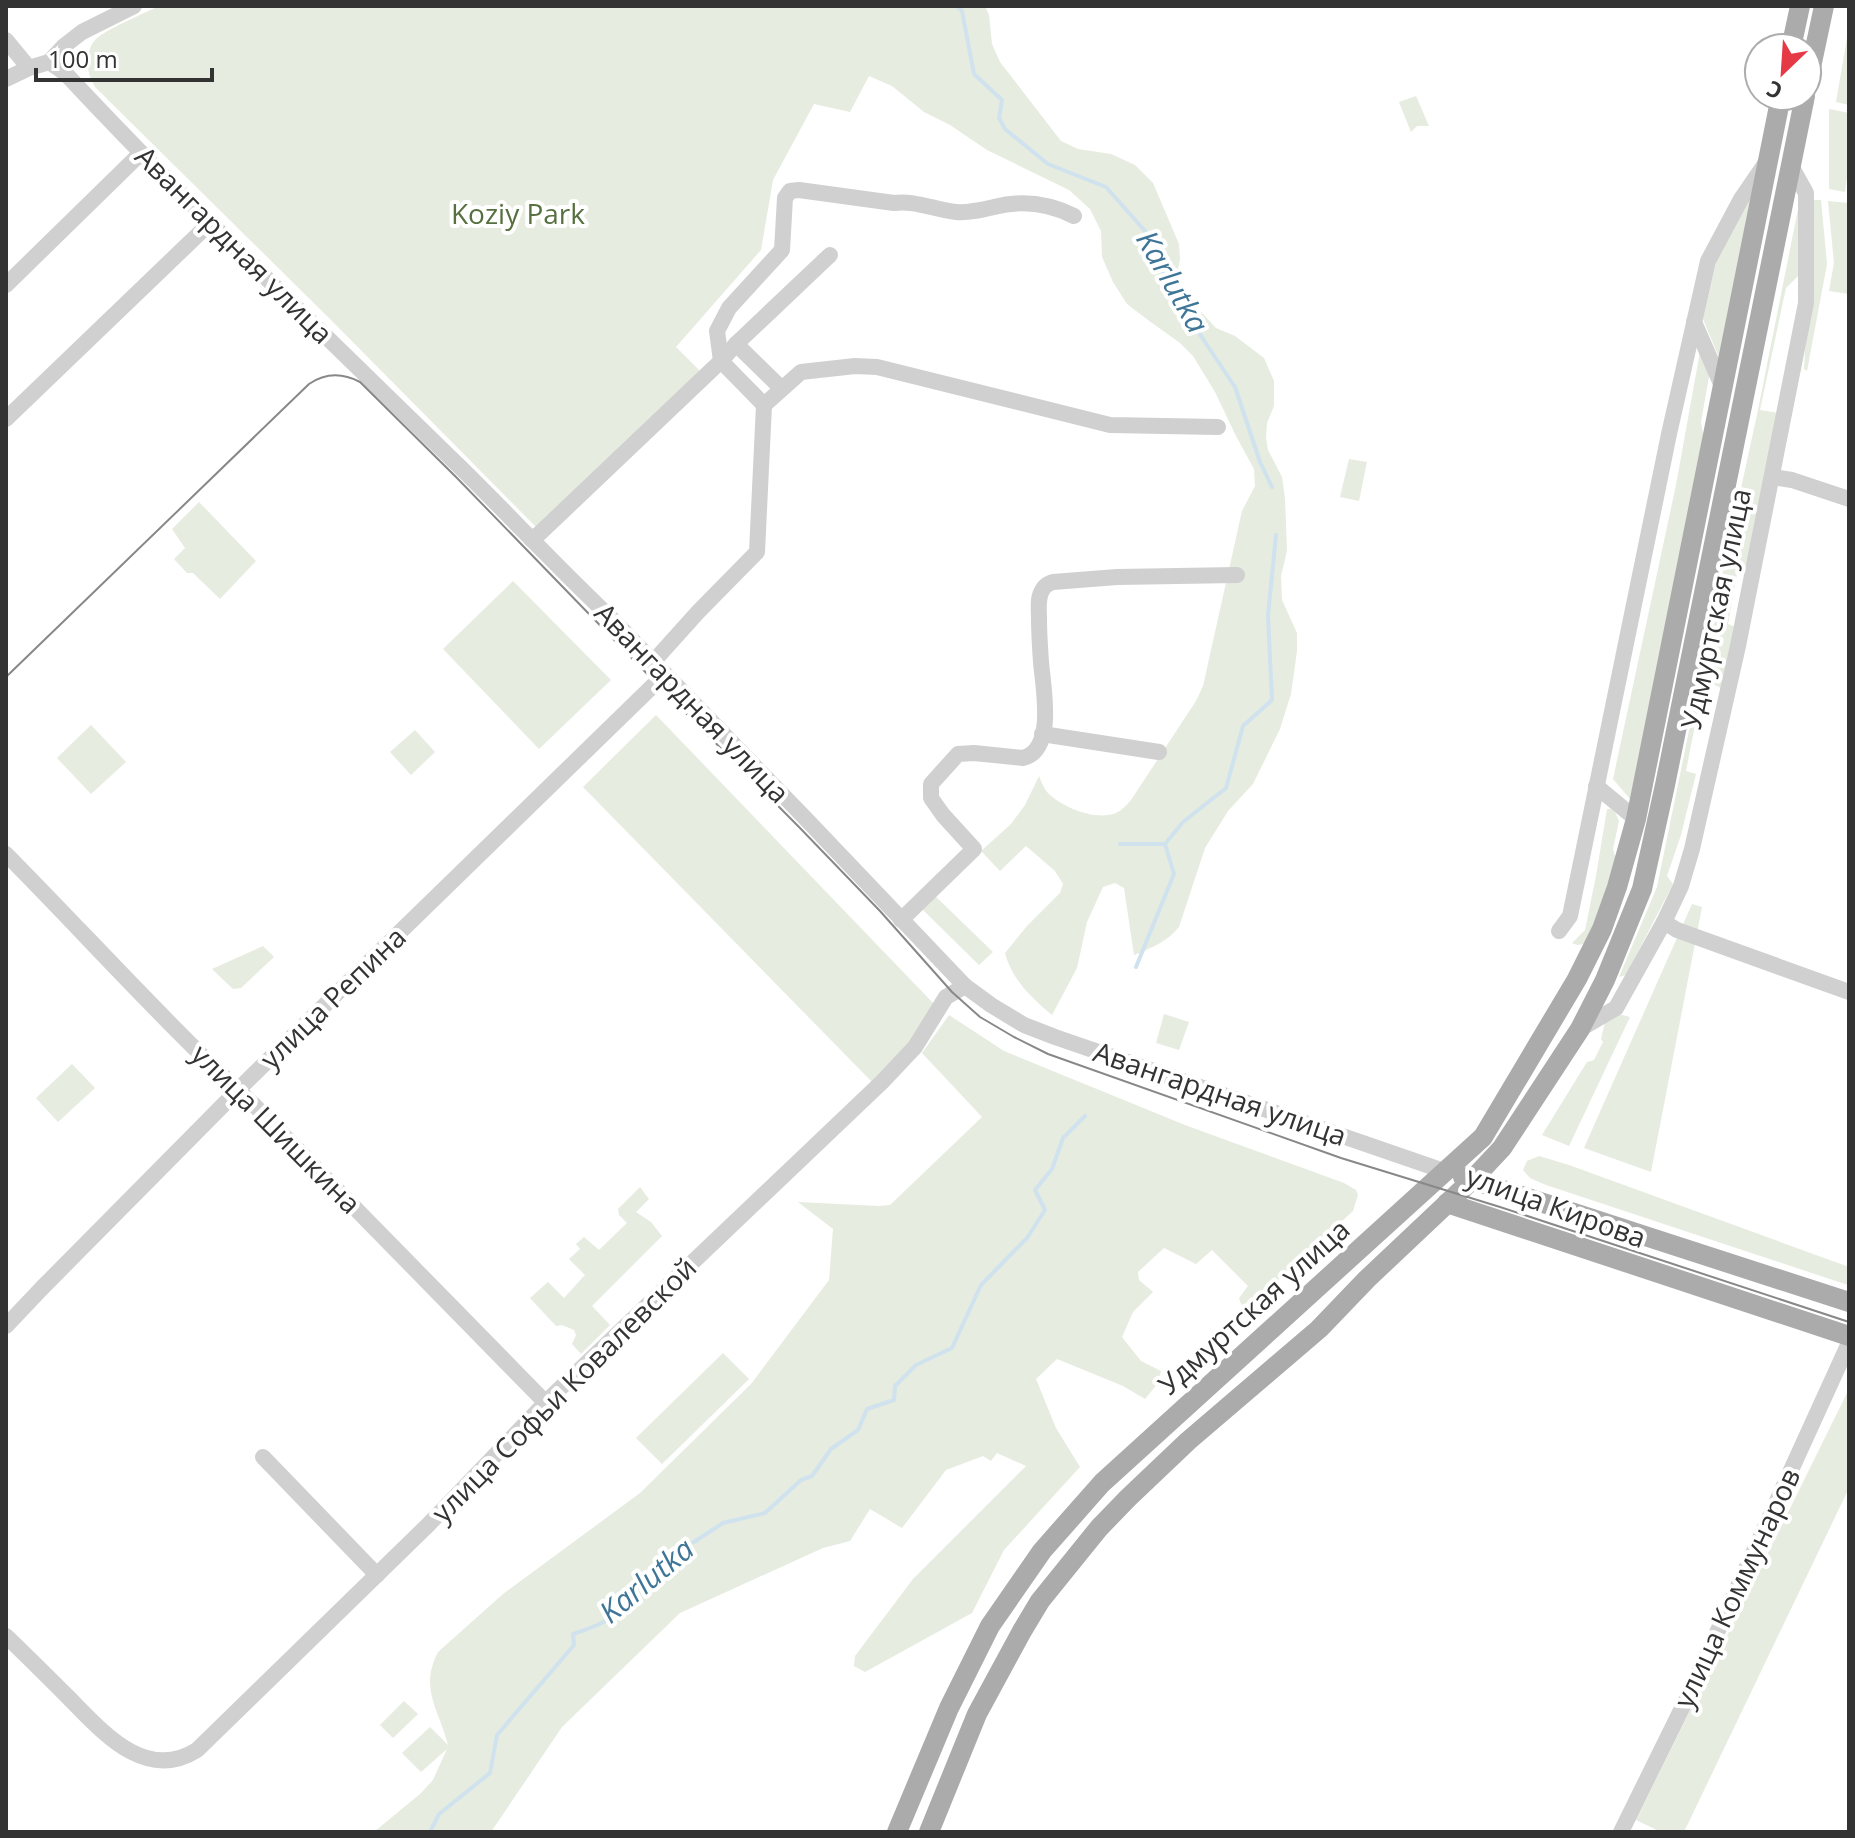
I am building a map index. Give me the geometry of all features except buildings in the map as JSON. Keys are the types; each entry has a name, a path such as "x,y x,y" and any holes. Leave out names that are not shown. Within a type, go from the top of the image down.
{"main road":[{"path":"1794,32 1800,6"},
{"path":"1818,32 1824,6"},
{"name":"Удмуртская улица","path":"897,1832 949,1708 990,1626 1042,1551 1102,1483 1483,1137 1577,979 1602,929 1636,819 1779,112"},
{"name":"Удмуртская улица","path":"929,1832 977,1714 1040,1601 1099,1528 1130,1496 1188,1441 1319,1329 1502,1148 1580,1029 1605,980 1642,889 1802,112"},
{"path":"1527,1064 1548,1077"},
{"name":"улица Кирова","path":"1849,1302 1444,1171 1447,1203 1849,1336"},
{"path":"1348,1259 1360,1260 1366,1267 1367,1279"}],"street":[{"path":"6,79 49,62 82,32 134,6"},
{"path":"6,40 29,68"},
{"name":"Авангардная улица","path":"49,62 65,73 209,224 463,470 807,820 965,986 1024,1025 1044,1033 1444,1171"},
{"path":"6,285 141,153"},
{"name":"Удмуртская улица","path":"1559,931 1570,916 1669,434 1708,261 1741,199 1770,156"},
{"name":"Удмуртская улица","path":"1580,1029 1616,1008 1664,922 1681,886 1692,849 1773,477 1806,303 1806,193 1791,166"},
{"path":"1074,216 1062,210 1023,202 957,212 906,201 894,203 790,191 785,198 782,250 729,308 717,331 721,361 764,405 801,372 855,366 877,367 1110,425 1218,427"},
{"path":"6,419 209,224"},
{"path":"531,539 830,255"},
{"path":"1694,322 1722,386"},
{"path":"736,344 781,388"},
{"name":"улица Репина","path":"6,1326 659,668 698,612 757,552 764,405"},
{"path":"1773,477 1792,480 1849,499"},
{"path":"901,920 974,849 931,798 931,784 958,754 1023,758 1036,752 1046,708 1038,605 1045,585 1117,577 1237,575"},
{"path":"1042,734 1159,752"},
{"path":"1596,786 1636,819"},
{"name":"улица Шишкина","path":"6,854 546,1403"},
{"path":"1664,922 1677,930 1849,992"},
{"name":"улица Софьи Ковалевской","path":"6,1636 115,1742 142,1757 164,1761 178,1760 197,1750 429,1524 546,1403 882,1082 915,1047 946,997 965,986"},
{"name":"улица Коммунаров","path":"1621,1832 1689,1694 1849,1343"},
{"path":"263,1457 377,1575"}],"green space":[{"name":"Koziy Park","path":"159,6 985,6 992,44 1000,62 1061,141 1078,149 1111,154 1135,165 1153,183 1179,244 1179,288 1216,328 1235,336 1264,358 1274,381 1274,406 1267,423 1266,438 1268,450 1282,477 1285,498 1287,551 1281,576 1282,600 1297,633 1291,694 1280,729 1253,784 1228,811 1205,848 1179,927 1158,944 1134,955 1124,888 1115,883 1103,887 1087,922 1077,968 1052,1015 1018,980 1005,953 1060,893 1063,884 1055,871 1026,846 1000,871 981,851 1011,824 1025,805 1039,776 1054,798 1090,814 1116,813 1131,800 1203,686 1242,511 1255,486 1254,469 1193,356 1127,304 1102,257 1101,231 1090,209 1069,190 987,150 924,112 892,86 869,76 850,112 814,104 773,180 761,250 676,347 700,371 536,527 95,87 88,63 92,44 116,26"},
{"path":"1849,26 1849,105 1836,102"},
{"path":"1416,96 1429,126 1417,126 1411,132 1399,102"},
{"path":"1829,109 1849,113 1849,164 1845,192 1829,189"},
{"path":"1751,195 1720,360 1703,319 1717,258"},
{"path":"1800,199 1803,271 1786,288 1760,410 1779,413 1746,574 1737,573 1728,624 1736,627 1723,689 1704,680 1686,771 1696,774 1667,876 1673,884 1626,975 1619,977 1657,887"},
{"path":"1812,200 1821,200 1827,264 1807,371 1804,369"},
{"path":"1828,201 1849,203 1849,294 1829,291 1834,263"},
{"path":"1701,346 1710,371 1701,422 1704,439 1630,799 1613,779 1676,485"},
{"path":"1349,459 1367,462 1359,501 1340,497"},
{"path":"199,502 256,561 220,599 174,559 185,548 172,529"},
{"path":"513,581 611,680 539,749 443,649"},
{"path":"656,715 934,1004 910,1042 873,1083 583,787"},
{"path":"91,725 126,762 91,794 57,758"},
{"path":"415,730 435,752 411,775 390,752"},
{"path":"1607,809 1615,812 1619,821 1613,849 1617,863 1601,911 1584,944 1577,945 1572,943 1585,930"},
{"path":"933,894 993,952 979,965 921,908"},
{"path":"1692,904 1702,907 1651,1172 1584,1148"},
{"path":"263,946 274,957 241,988 233,989 212,969"},
{"path":"1164,1014 1189,1022 1179,1050 1156,1043"},
{"path":"1619,1014 1630,1017 1569,1146 1542,1135 1587,1062 1594,1060 1603,1042 1605,1022"},
{"path":"949,1015 1004,1051 1185,1125 1344,1183 1356,1190 1358,1195 1353,1211 1249,1307 1241,1304 1239,1298 1248,1286 1212,1250 1196,1264 1164,1248 1138,1272 1139,1280 1153,1292 1133,1312 1122,1337 1141,1361 1161,1371 1158,1383 1145,1399 1123,1386 1057,1359 1036,1379 1056,1428 1080,1467 1004,1550 972,1613 865,1672 854,1666 855,1656 913,1579 1026,1466 997,1453 991,1461 983,1456 946,1470 902,1528 870,1509 850,1541 823,1548 680,1613 562,1727 491,1832 374,1832 433,1780 447,1749 421,1772 402,1753 430,1727 448,1745 430,1688 438,1652 503,1594 640,1493 751,1384 829,1280 833,1229 798,1202 890,1205 982,1117 922,1053"},
{"path":"72,1064 95,1088 58,1122 36,1098"},
{"path":"1539,1156 1849,1267 1848,1285 1546,1185 1530,1178 1523,1170 1527,1161"},
{"path":"640,1187 649,1199 636,1212 651,1222 662,1236 592,1306 610,1325 581,1354 572,1344 576,1335 574,1330 556,1326 530,1298 548,1282 564,1298 585,1275 569,1259 580,1249 576,1244 584,1237 599,1250 627,1223 619,1215 618,1209"},
{"path":"723,1353 749,1379 662,1464 636,1438"},
{"path":"1849,1389 1849,1488 1684,1832 1661,1832 1636,1820"},
{"path":"404,1701 418,1714 393,1738 380,1725"}],"waterway":[{"name":"Karlutka","path":"957,6 962,11 974,74 1002,100 999,118 1005,129 1048,164 1106,187 1145,231 1167,280 1235,387 1260,462 1272,487"},
{"name":"Karlutka","path":"1136,967 1174,874 1165,844 1183,822 1226,788 1243,726 1272,700 1268,616 1276,535"},
{"path":"1120,844 1165,844"},
{"name":"Karlutka","path":"430,1832 439,1814 490,1773 497,1735 574,1645 573,1634 610,1618 625,1599 682,1547 723,1523 765,1513 801,1480 812,1476 831,1449 858,1430 867,1409 894,1400 895,1386 916,1365 952,1348 981,1285 1027,1238 1045,1210 1035,1190 1052,1169 1063,1138 1085,1116"}],"tram line":[{"path":"6,677 309,384 328,376 354,379 456,477 880,911 952,992 980,1017 1048,1054 1341,1158 1849,1322"}]}
